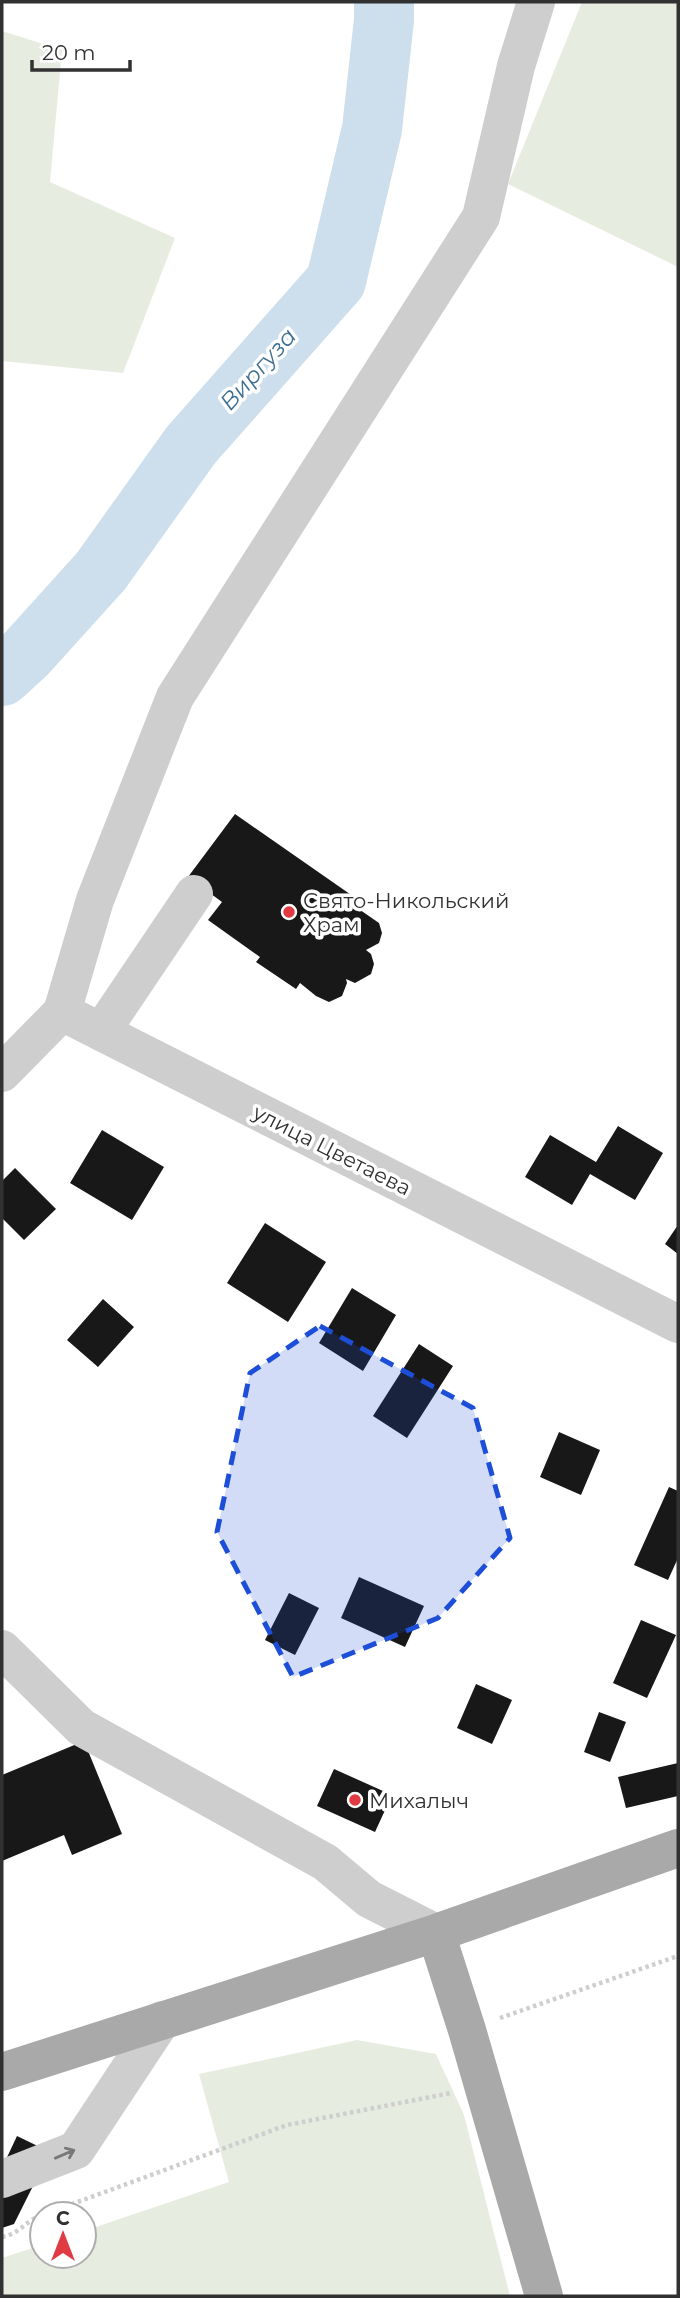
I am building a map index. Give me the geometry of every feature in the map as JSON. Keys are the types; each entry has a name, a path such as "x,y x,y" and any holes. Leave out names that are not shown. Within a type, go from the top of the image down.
{"main road":[{"path":"2,2072 436,1933 678,1848"},
{"path":"436,1933 544,2296"}],"street":[{"path":"2,1073 62,1012 94,900 175,697 481,216 516,66 536,2"},
{"path":"100,1032 194,894"},
{"name":"улица Цветаева","path":"62,1012 678,1324"},
{"path":"2,1649 81,1727 325,1863 369,1899 436,1933"},
{"path":"2,2179 76,2150 162,2020"}],"path":[{"path":"467,2030 678,1956"},
{"path":"84,2200 287,2125 461,2091"},
{"path":"2,2238 16,2234 28,2223"}],"highlighted area":[{"path":"320,1326 473,1408 510,1538 438,1618 293,1677 217,1532 250,1373"}],"shaded area":[{"path":"582,2 678,2 678,267 508,184"},
{"path":"2,31 62,50 50,182 175,238 123,373 2,361"},
{"path":"357,2040 436,2054 464,2115 510,2296 2,2296 2,2258 28,2250 28,2270 98,2270 98,2226 229,2182 199,2074"}],"building":[{"name":"Свято-Никольский Храм","path":"235,814 357,899 353,905 379,923 382,933 379,943 366,950 371,954 374,964 371,974 355,983 346,979 342,996 329,1002 316,996 300,983 296,989 256,962 260,957 208,920 222,902 188,877"},
{"path":"618,1126 663,1153 635,1200 590,1174 572,1205 525,1177 550,1135 596,1162"},
{"path":"102,1130 164,1167 132,1220 70,1183"},
{"path":"15,1168 56,1209 24,1240 2,1218 2,1181"},
{"path":"265,1223 326,1262 288,1322 227,1283"},
{"path":"678,1225 678,1254 665,1244"},
{"path":"352,1288 396,1315 363,1371 319,1343"},
{"path":"103,1299 134,1327 98,1367 67,1340"},
{"path":"419,1344 453,1366 407,1438 373,1416"},
{"path":"559,1432 600,1450 581,1495 540,1477"},
{"path":"669,1487 678,1491 678,1558 668,1580 634,1565"},
{"path":"359,1577 424,1606 405,1647 341,1618"},
{"path":"289,1593 319,1608 295,1655 265,1640"},
{"path":"641,1620 676,1635 647,1698 613,1683"},
{"path":"476,1684 512,1700 492,1744 457,1728"},
{"path":"599,1712 626,1722 610,1762 584,1752"},
{"path":"84,1741 122,1834 72,1855 64,1835 2,1861 2,1775"},
{"path":"678,1763 678,1796 626,1808 618,1777"},
{"name":"Михалыч","path":"334,1769 392,1795 375,1832 317,1806"},
{"path":"17,2136 50,2152 14,2224 2,2228 2,2168"}],"waterway":[{"name":"Виргуза","path":"2,676 26,654 101,571 191,445 336,281 372,129 384,2"}],"place":[{"name":"Свято-Никольский Храм","path":"289,912"},
{"name":"Михалыч","path":"355,1800"}]}
